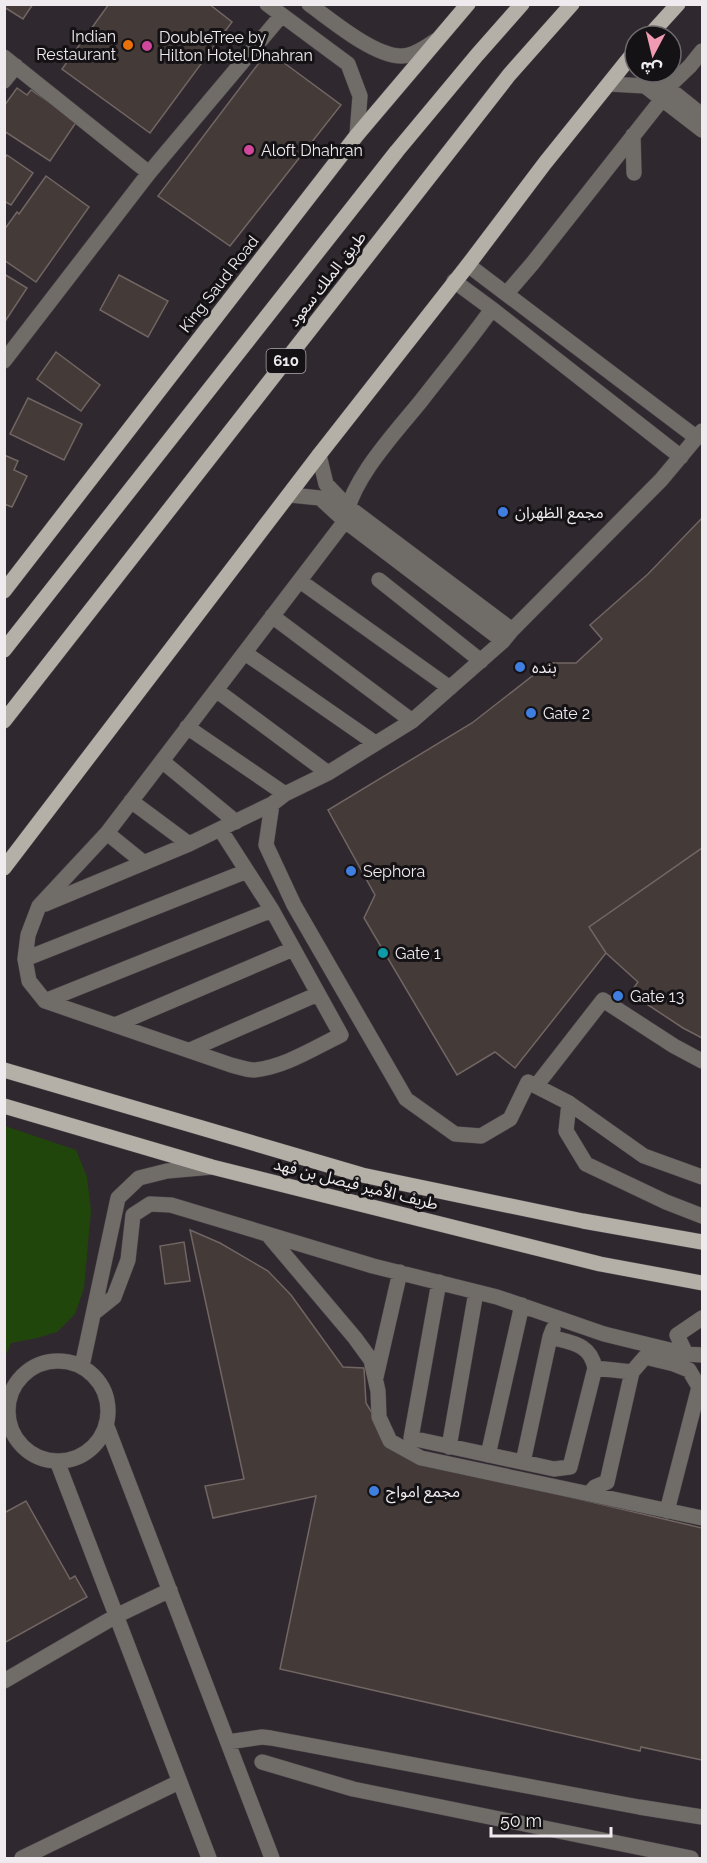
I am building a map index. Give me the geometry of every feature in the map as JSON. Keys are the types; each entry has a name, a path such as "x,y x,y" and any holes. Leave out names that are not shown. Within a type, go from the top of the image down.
{"main road":[{"name":"King Saud Road","path":"4,591 357,135 468,4"},
{"name":"طريق الملك سعود","path":"4,650 397,151 522,4"},
{"name":"طريق الملك سعود","path":"4,721 509,75 572,4"},
{"path":"660,24 678,4"},
{"path":"4,868 319,454 623,66"},
{"path":"4,1059 92,1096"},
{"name":"طريف الأمير فيصل بن فهد","path":"4,1070 363,1175 583,1221 702,1242"},
{"name":"طريف الأمير فيصل بن فهد","path":"7,1107 212,1167 600,1264 702,1283"}],"street":[{"path":"267,4 348,64 360,96 357,135"},
{"path":"309,4 372,49 401,57 418,52 438,39"},
{"path":"4,361 148,173 281,16"},
{"path":"507,293 665,93 702,51"},
{"path":"4,81 10,62 148,173"},
{"path":"609,84 645,86 665,93 702,115"},
{"path":"659,84 665,93 702,130"},
{"path":"633,135 634,173"},
{"path":"39,906 189,844 236,822 328,773 412,721 481,661 661,480 700,434 468,265"},
{"path":"454,281 681,457"},
{"path":"359,1019 341,1035 300,1056 252,1070 231,1065 45,1001 29,981 25,959 28,935 39,906 107,833 188,728 300,580 346,514 364,476 389,439 492,309"},
{"path":"319,454 326,484 346,514"},
{"path":"290,495 320,498 346,514 507,635"},
{"path":"300,580 450,688"},
{"path":"380,580 481,661"},
{"path":"272,616 412,721"},
{"path":"244,653 375,743"},
{"path":"216,690 328,773"},
{"path":"188,728 285,794"},
{"path":"162,761 236,822"},
{"path":"131,801 189,844"},
{"path":"272,804 266,845 294,905 406,1099 455,1134 481,1136 510,1119 528,1082 569,1103 644,1156 702,1177"},
{"path":"220,829 272,910 341,1035"},
{"path":"107,833 144,863"},
{"path":"25,959 247,871"},
{"path":"45,1001 272,910"},
{"path":"115,1025 294,950"},
{"path":"190,1050 318,994"},
{"path":"536,1086 603,1000 664,1040 702,1061"},
{"path":"569,1103 566,1131 586,1164 702,1216"},
{"path":"82,1366 118,1198 139,1178 167,1171 212,1167"},
{"path":"94,1312 114,1297 128,1260 133,1215 150,1204 171,1205 522,1305 604,1334 686,1354 702,1355"},
{"path":"268,1234 370,1360 375,1380 379,1417 390,1441 421,1458 702,1518"},
{"path":"375,1380 400,1272"},
{"path":"439,1282 411,1438 554,1468 570,1467 595,1368 593,1357 585,1347 550,1337"},
{"path":"449,1447 476,1292"},
{"path":"488,1455 522,1305"},
{"path":"523,1462 556,1317"},
{"path":"686,1354 677,1335 702,1318"},
{"path":"589,1494 595,1487 607,1482 632,1372 645,1357 689,1370 701,1387 667,1511"},
{"path":"67,1361 82,1366 95,1377 105,1391 108,1407 106,1424 100,1439 88,1451 74,1458 57,1461 43,1459 30,1452 8,1432 9,1383 36,1365 67,1361"},
{"path":"595,1368 632,1372"},
{"path":"106,1424 272,1858"},
{"path":"57,1461 209,1858"},
{"path":"4,1681 116,1616 170,1590"},
{"path":"228,1742 262,1737 271,1738 702,1817"},
{"path":"262,1762 353,1789 691,1858"},
{"path":"22,1858 179,1782"}],"green space":[{"path":"5,1126 76,1150 87,1177 91,1211 84,1288 75,1314 57,1332 11,1343 5,1357"}],"building":[{"path":"4,4 33,4 23,19 4,7"},
{"name":"DoubleTree by Hilton Hotel Dhahran","path":"109,4 209,4 232,22 150,133 62,69"},
{"name":"Aloft Dhahran","path":"268,51 341,105 230,246 158,196"},
{"path":"17,88 27,95 31,90 77,121 50,161 4,131 4,106"},
{"path":"7,155 33,173 11,205 4,201 4,159"},
{"path":"46,176 89,207 36,282 4,260 4,230 17,212 19,214"},
{"path":"4,274 27,288 4,323"},
{"path":"119,275 168,301 148,337 100,310"},
{"path":"56,352 100,385 81,411 37,379"},
{"path":"28,398 82,424 64,460 10,434"},
{"path":"4,455 18,461 14,470 27,476 12,507 4,504"},
{"path":"702,518 702,848 589,927 606,953 515,1068 495,1052 457,1075 364,918 375,895 328,810 472,723 549,663 576,663 602,639 590,625 648,574"},
{"path":"702,848 702,1038 630,993 638,982 606,953 589,927"},
{"name":"مجمع امواج","path":"190,1230 220,1243 268,1271 291,1295 343,1367 364,1368 366,1403 387,1438 412,1460 702,1528 702,1760 641,1747 640,1751 280,1669 316,1496 213,1518 205,1486 244,1479"},
{"path":"184,1242 190,1281 165,1284 160,1246"},
{"path":"26,1501 70,1579 75,1576 87,1597 4,1643 4,1513"}],"place":[{"name":"Indian Restaurant","path":"128,45"},
{"name":"DoubleTree by Hilton Hotel Dhahran","path":"147,46"},
{"name":"Aloft Dhahran","path":"249,150"},
{"name":"مجمع الظهران","path":"503,512"},
{"name":"بنده","path":"520,667"},
{"name":"Gate 2","path":"531,713"},
{"name":"Sephora","path":"351,871"},
{"name":"Gate 1","path":"383,953"},
{"name":"Gate 13","path":"618,996"},
{"name":"مجمع امواج","path":"374,1491"}]}
